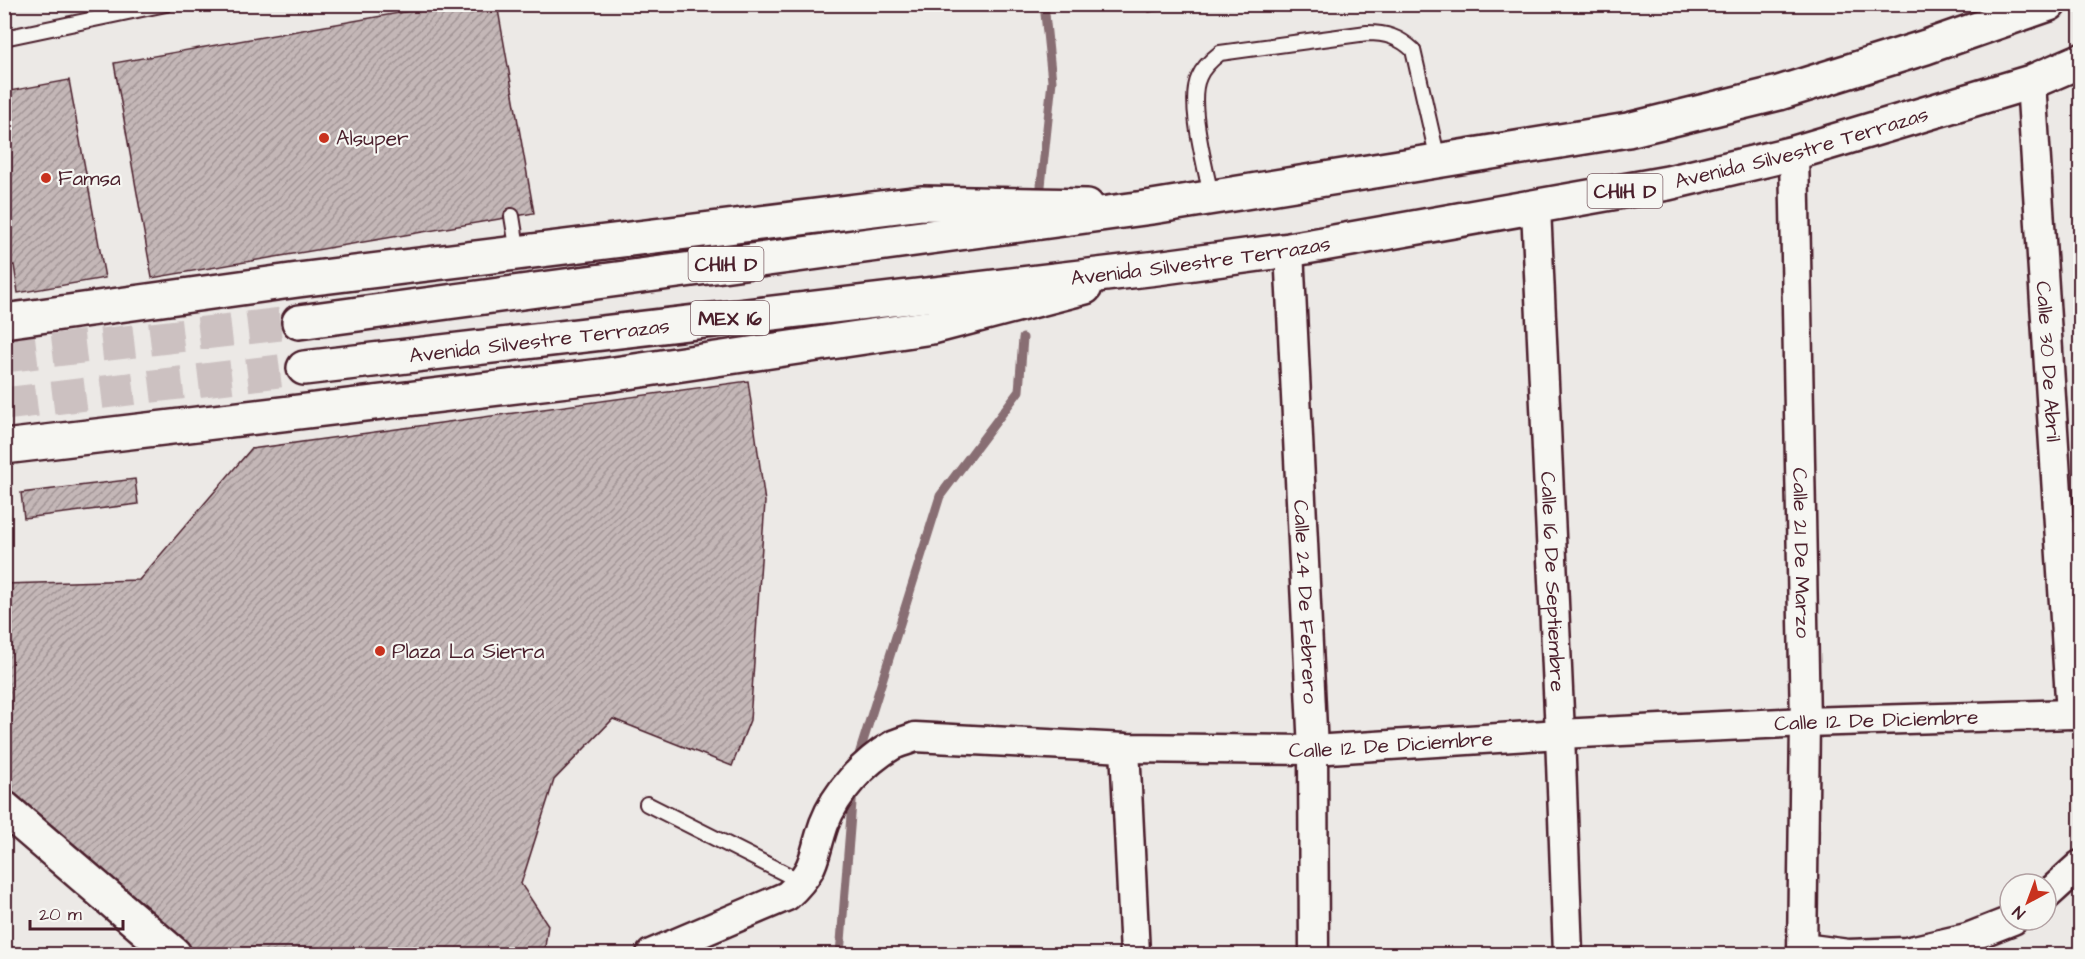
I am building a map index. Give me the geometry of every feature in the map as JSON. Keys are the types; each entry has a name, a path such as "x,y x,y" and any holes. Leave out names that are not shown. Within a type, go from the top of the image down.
{"main road":[{"name":"CHIH D","path":"299,322 1152,207 1628,130 1779,93 1926,47 2049,4"},
{"name":"Avenida Silvestre Terrazas","path":"304,368 1156,268 1289,250 1536,208 1668,183 1794,153 2031,82 2080,61"},
{"name":"CHIH D","path":"4,321 298,280 921,203 1152,207"},
{"name":"CHIH D","path":"4,447 601,376 932,327 1156,268"},
{"path":"4,808 174,954"}],"street":[{"name":"Calle 30 De Abril","path":"2031,82 2076,713"},
{"name":"Calle 21 De Marzo","path":"1794,153 1805,722 1803,951"},
{"name":"Calle 16 De Septiembre","path":"1536,208 1568,954"},
{"name":"Calle 24 De Febrero","path":"1289,250 1313,750 1314,954"},
{"name":"Calle 12 De Diciembre","path":"795,889 816,856 824,825 834,804 854,777 877,756 895,744 915,737 1125,748 1313,750 1560,734 1805,722 2076,713"},
{"path":"1125,748 1135,954"},
{"path":"2058,885 2080,865"},
{"path":"651,954 795,889"},
{"path":"1803,951 1848,954 1906,952 1967,938 1998,927"}],"lane":[{"path":"4,38 166,4"},
{"path":"1211,196 1195,108 1197,79 1208,63 1220,53 1367,33 1384,33 1402,40 1413,50 1438,160"},
{"path":"512,216 518,254"},
{"path":"647,804 795,889"}],"building":[{"name":"Alsuper","path":"450,4 497,4 534,213 152,278 114,63"},
{"path":"1148,4 1200,4 1149,12"},
{"name":"Famsa","path":"69,80 105,278 18,293 14,265 4,266 4,92"},
{"name":"Plaza La Sierra","path":"748,381 765,502 750,720 732,766 613,719 554,780 521,884 548,925 544,954 196,954 4,786 4,584 139,580 251,449"},
{"path":"135,479 138,504 24,518 21,493"}],"waterway":[{"path":"1041,186 1052,81 1044,4"},
{"path":"856,764 940,496 1019,391 1023,338"},
{"path":"840,954 853,790"}],"tunnel":[{"path":"4,356 299,322"},
{"path":"4,404 304,368"}],"place":[{"name":"Alsuper","path":"324,138"},
{"name":"Famsa","path":"46,178"},
{"name":"Plaza La Sierra","path":"380,651"}]}
